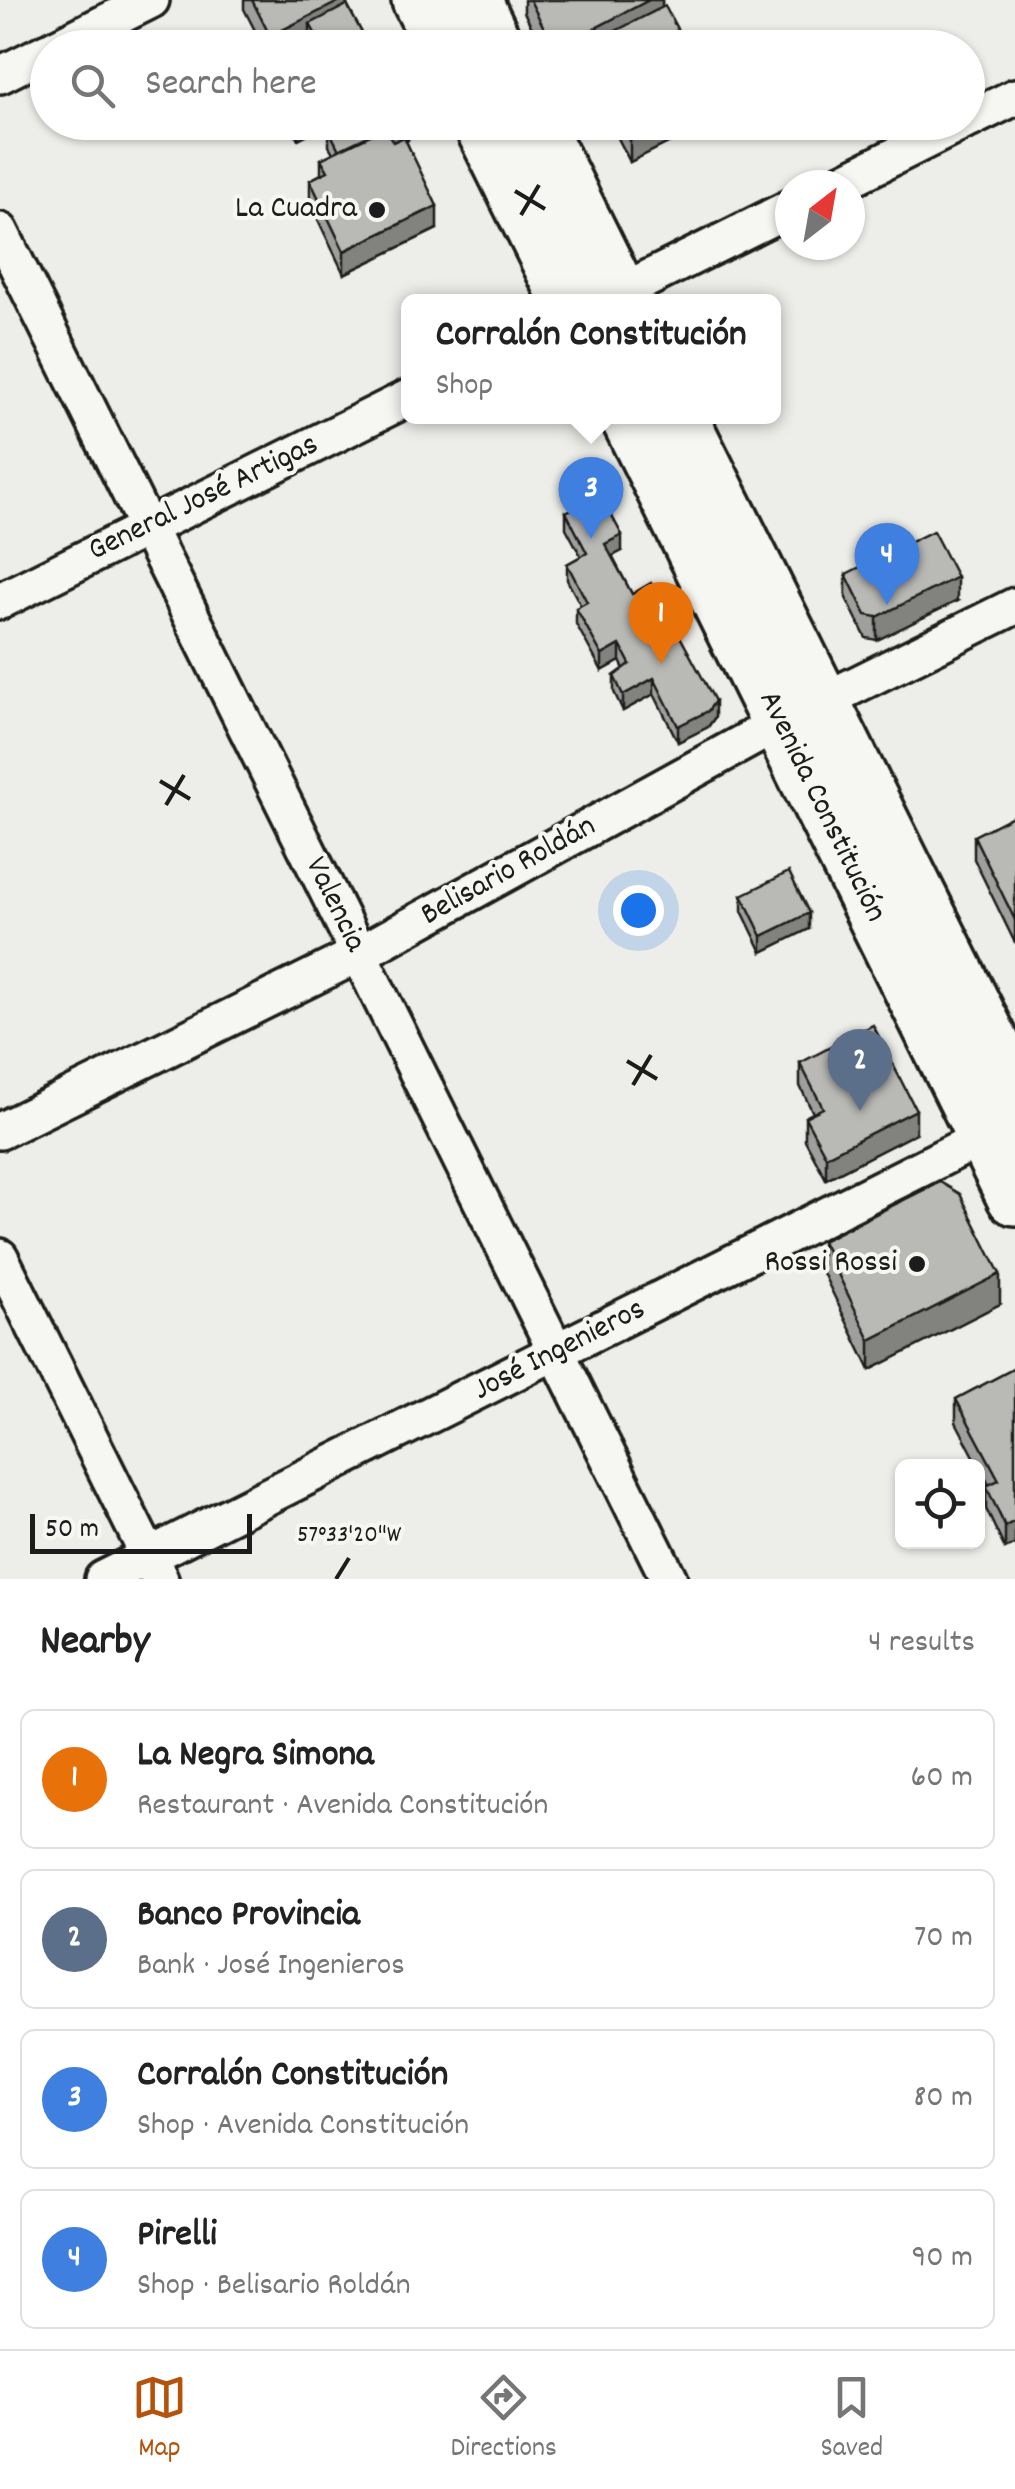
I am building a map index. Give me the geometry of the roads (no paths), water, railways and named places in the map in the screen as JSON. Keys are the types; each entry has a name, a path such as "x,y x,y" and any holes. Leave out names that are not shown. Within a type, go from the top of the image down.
{"main road":[{"path":"420,0 435,30"},
{"path":"473,0 487,30"},
{"path":"493,140 599,294"},
{"path":"541,140 601,294"},
{"name":"Avenida Constitución","path":"633,424 1015,1090"},
{"name":"Avenida Constitución","path":"682,424 800,712 1000,1128 1015,1198"}],"street":[{"path":"91,30 151,0"},
{"path":"0,75 30,60"},
{"path":"985,111 1015,97"},
{"path":"865,171 927,140"},
{"path":"615,294 775,215"},
{"name":"Valencia","path":"0,231 670,1579"},
{"name":"General José Artigas","path":"0,601 401,401"},
{"name":"Belisario Roldán","path":"0,1131 359,954 800,712 1015,606"},
{"name":"José Ingenieros","path":"103,1579 154,1568 557,1353 1000,1128"},
{"path":"0,1258 154,1568"}],"place":[{"name":"La Cuadra","path":"377,210"},
{"name":"Corralón Constitución","path":"591,539"},
{"name":"Pirelli","path":"887,605"},
{"name":"La Negra Simona","path":"661,664"},
{"name":"Banco Provincia","path":"860,1111"},
{"name":"Rossi Rossi","path":"917,1264"}]}
